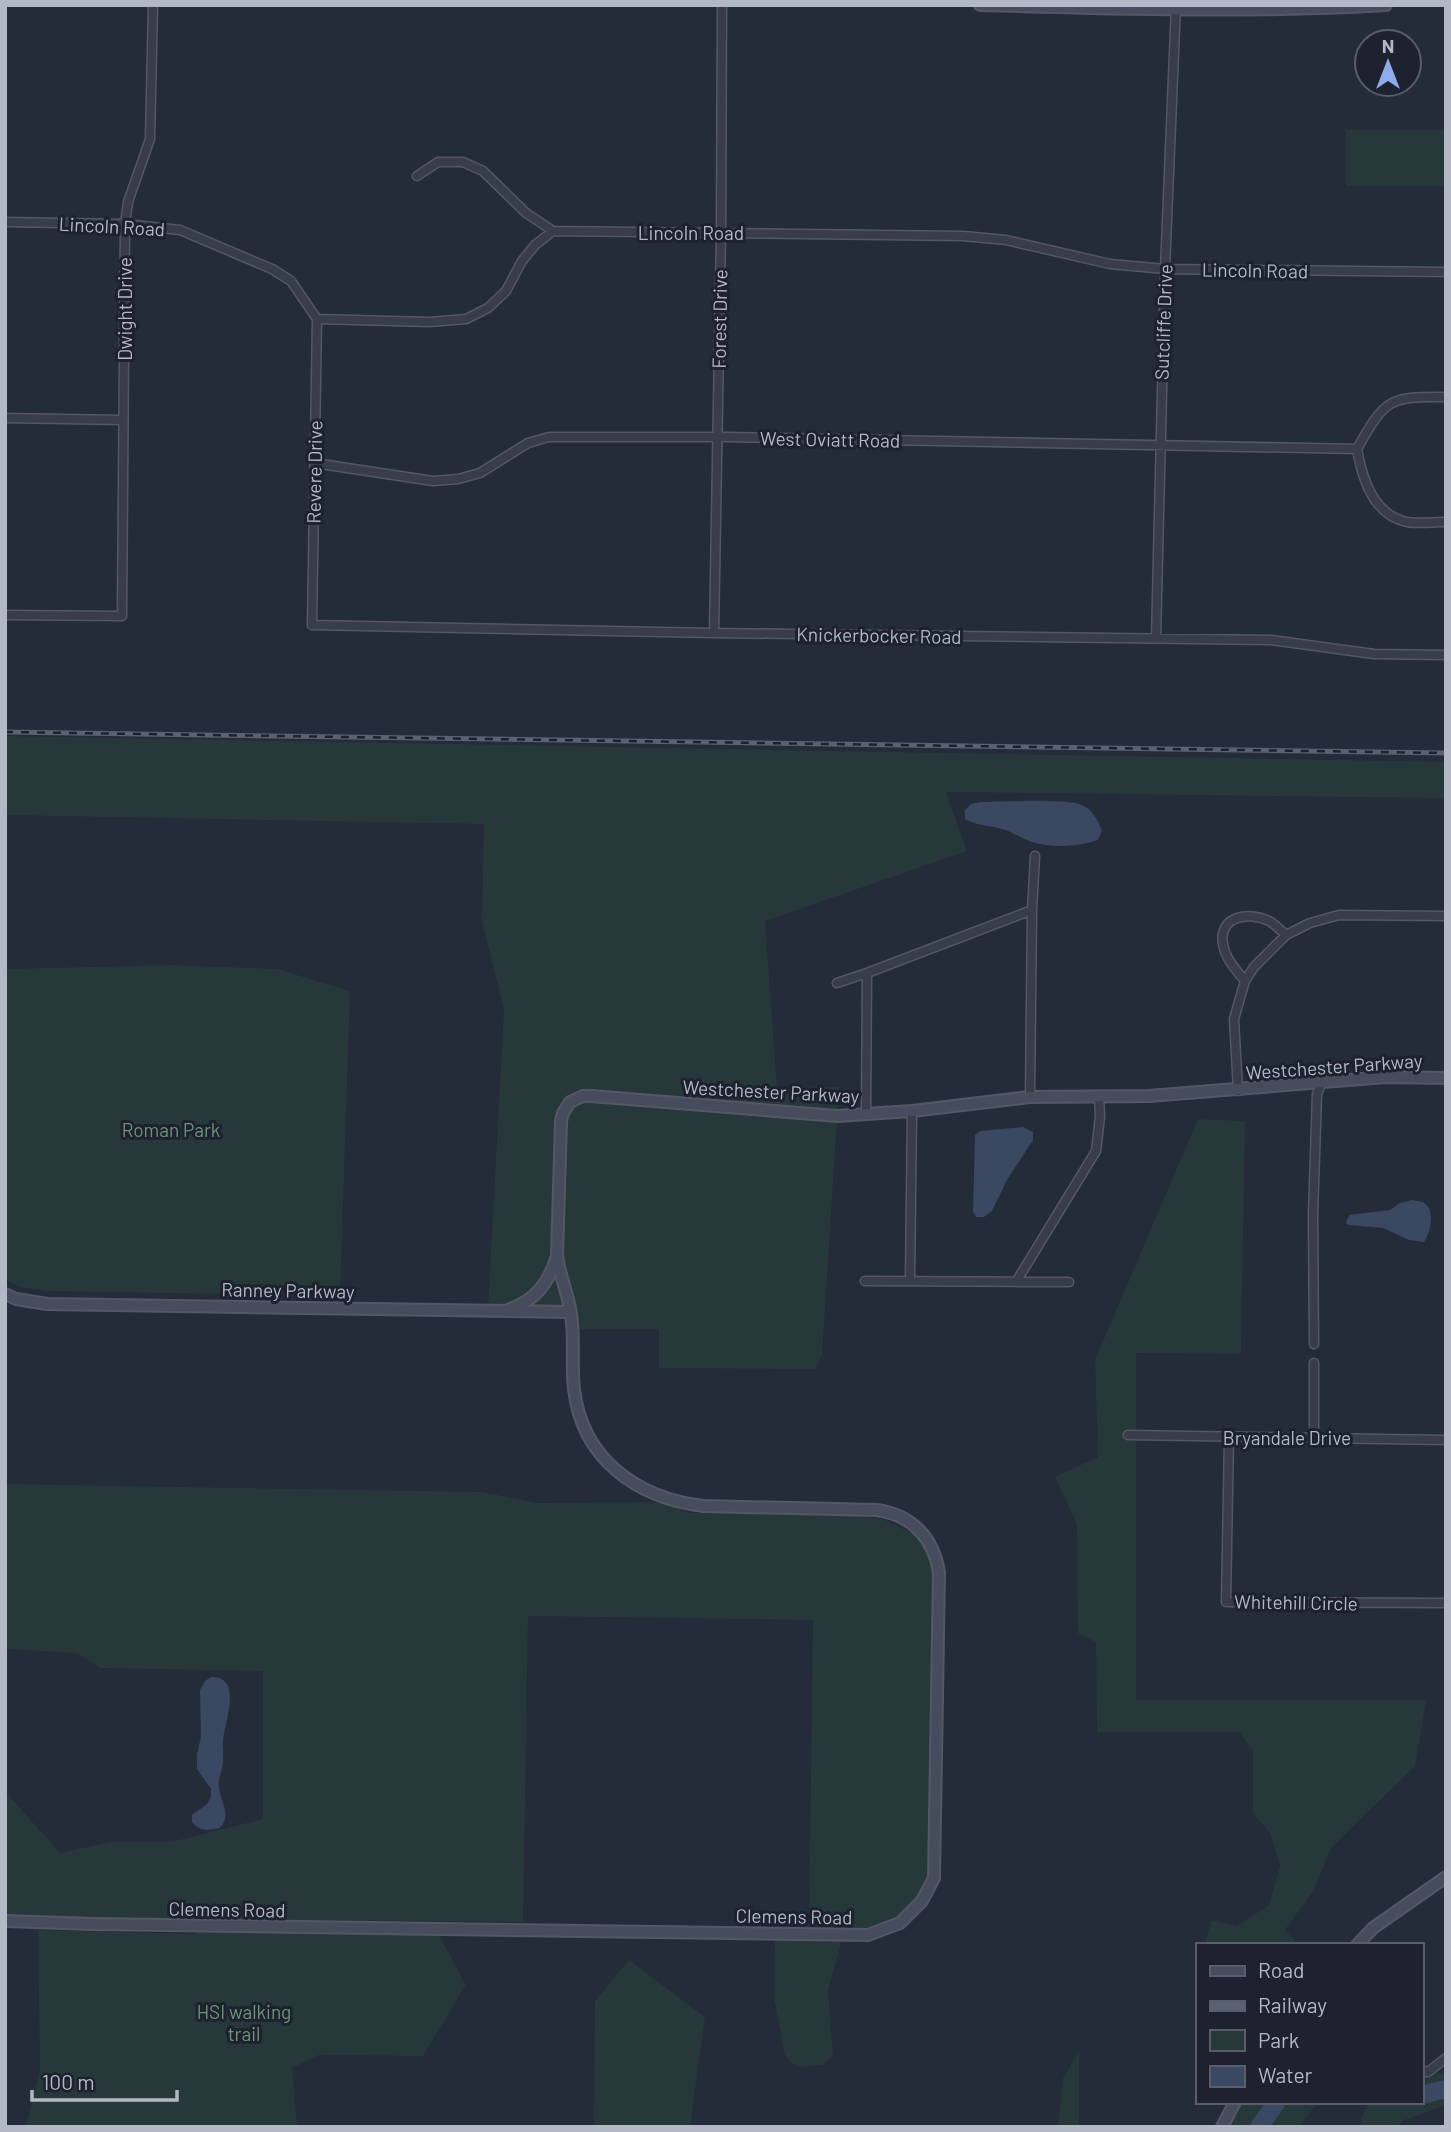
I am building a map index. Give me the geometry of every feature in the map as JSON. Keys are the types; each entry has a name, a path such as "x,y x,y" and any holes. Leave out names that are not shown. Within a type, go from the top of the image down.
{"street":[{"name":"Dwight Drive","path":"5,615 122,616 125,224 128,202 150,139 153,5"},
{"name":"Forest Drive","path":"714,633 722,5"},
{"path":"980,5 1297,10 1386,5"},
{"name":"Sutcliffe Drive","path":"1156,639 1165,269 1175,8"},
{"path":"317,319 429,322 466,318 488,308 506,291 522,261 553,231 526,214 483,171 463,162 438,162 417,176"},
{"name":"Lincoln Road","path":"5,222 125,224 180,230 272,269 291,281 317,319"},
{"name":"Lincoln Road","path":"553,231 963,236 1006,240 1110,264 1165,269 1446,272"},
{"name":"Revere Drive","path":"312,625 317,319"},
{"path":"1446,397 1408,396 1391,401 1378,414 1357,449 1361,474 1373,498 1388,514 1406,522 1446,523"},
{"path":"5,418 123,420"},
{"name":"West Oviatt Road","path":"314,463 433,481 458,480 480,473 528,443 549,437 717,437 1357,449"},
{"name":"Knickerbocker Road","path":"312,625 1271,640 1374,654 1446,655"},
{"path":"1030,1097 1035,856"},
{"path":"836,983 1032,910"},
{"path":"1238,1091 1234,1019 1245,981 1254,967 1286,935 1310,923 1339,915 1446,916"},
{"path":"1245,981 1231,965 1223,946 1222,935 1231,920 1238,916 1261,917 1272,922 1286,935"},
{"path":"866,1115 867,973"},
{"name":"Westchester Parkway","path":"657,1496 632,1484 612,1467 588,1434 574,1391 571,1312 557,1256 561,1121 566,1107 577,1098 598,1096 837,1116 912,1111 1030,1097 1149,1096 1238,1091 1386,1077 1446,1078"},
{"path":"1314,1344 1313,1203 1317,1094 1322,1082"},
{"path":"1016,1282 1096,1151 1100,1117 1099,1096"},
{"path":"910,1281 912,1111"},
{"path":"502,1311 519,1306 542,1289 551,1275 557,1256"},
{"path":"865,1281 1069,1282"},
{"name":"Ranney Parkway","path":"5,1294 24,1301 47,1304 571,1312"},
{"path":"1314,1363 1314,1437"},
{"name":"Bryandale Drive","path":"1128,1435 1446,1440"},
{"name":"Whitehill Circle","path":"1229,1437 1226,1602 1446,1603"},
{"name":"Clemens Road","path":"5,1921 868,1935 900,1923 922,1901 934,1878 939,1573 932,1547 911,1522 892,1512 703,1506 678,1503 657,1496"},
{"path":"1359,1943 1373,1928 1446,1877"},
{"path":"1423,2071 1428,2072 1446,2058"},
{"path":"1222,2127 1234,2104"}],"green space":[{"path":"1346,130 1446,130 1446,183 1443,186 1346,186"},
{"path":"5,736 1446,762 1446,798 946,792 967,851 765,921 777,1088 839,1087 822,1356 815,1369 659,1368 659,1329 577,1329 575,1306 488,1307 504,1009 482,921 484,824 5,815"},
{"name":"Roman Park","path":"172,965 277,969 350,991 340,1296 48,1291 20,1286 5,1278 5,969"},
{"path":"1198,1119 1245,1121 1241,1354 1136,1353 1136,1700 1426,1700 1415,1766 1331,1848 1314,1890 1285,1930 1297,1943 1205,1943 1211,1920 1237,1926 1269,1905 1280,1866 1270,1833 1253,1813 1253,1750 1239,1732 1097,1732 1096,1642 1078,1633 1077,1524 1055,1477 1098,1457 1095,1360"},
{"path":"5,1484 482,1492 537,1503 656,1502 692,1513 857,1515 885,1520 918,1536 929,1553 934,1575 929,1876 908,1909 895,1919 865,1928 809,1930 813,1620 528,1616 523,1922 5,1917 5,1791 60,1853 111,1842 171,1842 263,1819 263,1671 100,1668 77,1653 5,1649"},
{"name":"HSI walking trail","path":"195,1926 278,1927 279,1933 439,1935 466,1985 423,2056 319,2055 292,2068 297,2127 26,2127 40,2071 38,1930 195,1934"},
{"path":"775,1938 842,1939 828,1991 833,2055 823,2065 797,2067 785,2056 774,1997"},
{"path":"629,1960 705,2017 690,2127 594,2127 595,2001"},
{"path":"1079,2051 1079,2127 1058,2127 1063,2078"},
{"path":"1423,2069 1446,2075 1446,2105 1402,2121 1397,2127 1359,2127 1366,2104 1423,2104"},
{"path":"1230,2104 1316,2104 1299,2127 1218,2127"}],"water":[{"path":"1074,803 1089,809 1102,831 1098,840 1082,844 1040,844 1006,830 965,819 965,810 971,804"},
{"path":"1023,1127 1033,1132 1033,1140 1007,1180 992,1211 984,1217 976,1217 973,1212 975,1135 980,1131"},
{"path":"1412,1200 1423,1202 1430,1211 1430,1228 1424,1242 1409,1240 1383,1228 1346,1223 1349,1215 1390,1210 1400,1203"},
{"path":"211,1677 221,1679 227,1684 230,1701 219,1782 225,1817 220,1828 208,1830 195,1825 192,1815 207,1804 211,1796 211,1789 197,1769 197,1754 201,1737 200,1690"}],"waterway":[{"path":"1423,2095 1446,2089"},
{"path":"1259,2127 1276,2104"}],"railway":[{"path":"5,732 1446,753"}]}
